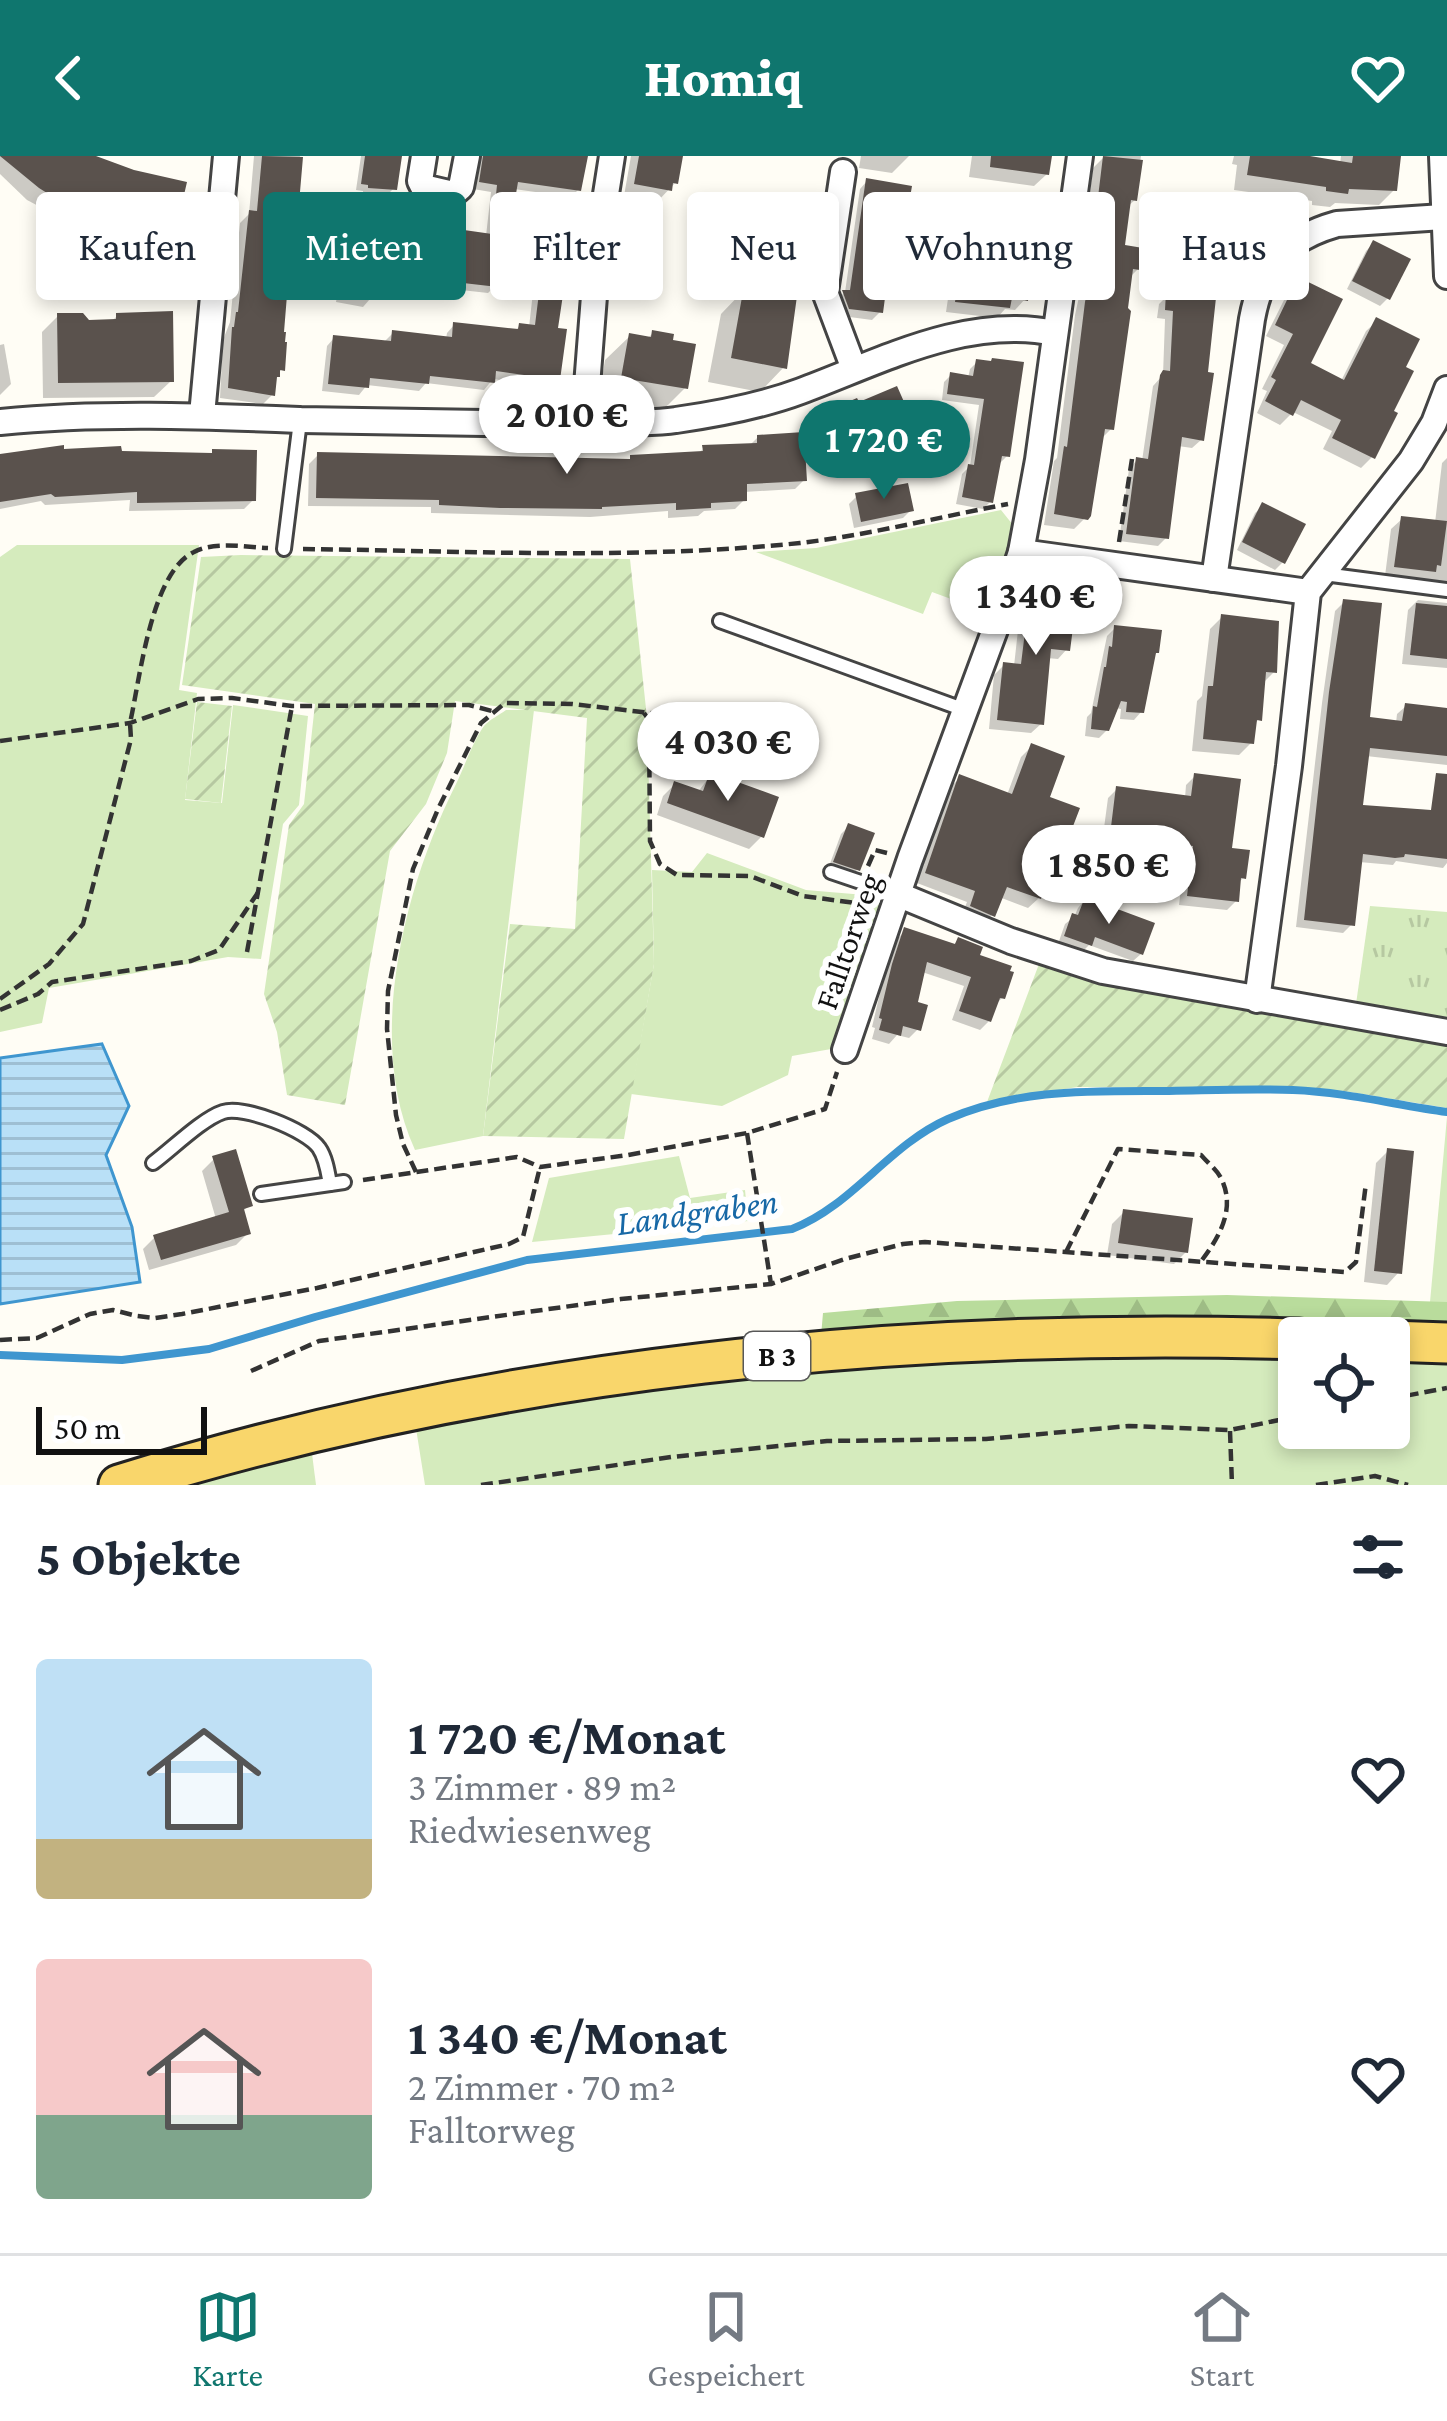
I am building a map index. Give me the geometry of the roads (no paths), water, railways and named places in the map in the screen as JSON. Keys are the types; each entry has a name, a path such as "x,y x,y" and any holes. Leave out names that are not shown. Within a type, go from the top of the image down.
{"main road":[{"name":"B 3","path":"119,1485 336,1426 682,1365 843,1349 982,1342 1278,1338"},
{"path":"1410,1342 1447,1343"}],"street":[{"path":"202,415 226,156"},
{"path":"424,156 423,187 452,194 461,187 467,156"},
{"path":"584,424 596,259 612,156"},
{"name":"Falltorweg","path":"845,1050 1021,551 1080,156"},
{"path":"1442,156 1447,276"},
{"path":"843,172 825,292 854,369"},
{"path":"1214,579 1252,319 1270,267 1300,239 1337,224 1443,217"},
{"path":"0,422 202,415 670,422 797,392 922,344 979,331 1030,328 1055,333"},
{"path":"1257,1000 1315,583 1411,461 1447,389"},
{"path":"1021,551 1214,579 1315,583"},
{"path":"895,901 1102,970 1447,1033"}],"lane":[{"path":"284,549 300,419"},
{"path":"1315,583 1447,590"},
{"path":"720,621 966,710"},
{"path":"831,872 862,882 895,901"},
{"path":"154,1163 213,1117 238,1110 316,1144 337,1183 261,1194"}],"water":[{"path":"102,1044 129,1106 106,1155 132,1227 140,1282 0,1304 0,1058"}],"waterway":[{"name":"Landgraben","path":"0,1355 122,1360 209,1349 527,1260 792,1229 833,1206 927,1130 972,1110 1021,1098 1095,1091 1293,1090 1447,1112"}]}
